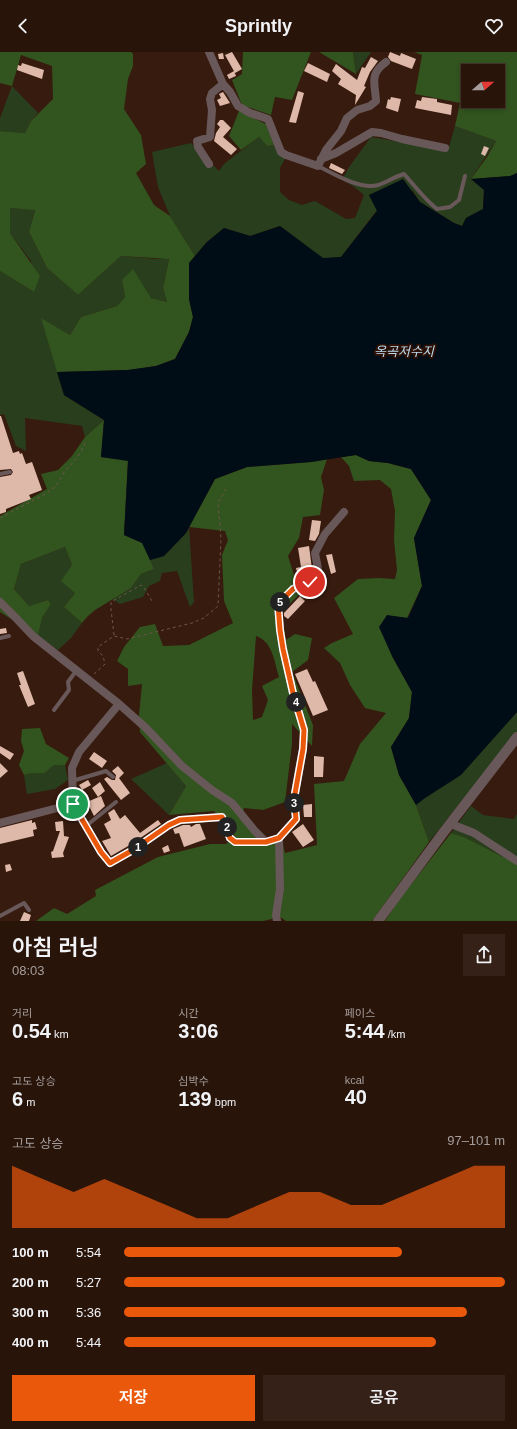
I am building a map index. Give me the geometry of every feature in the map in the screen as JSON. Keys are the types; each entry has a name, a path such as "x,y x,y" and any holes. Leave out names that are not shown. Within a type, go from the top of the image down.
{"street":[{"path":"208,52 223,84 230,92 238,106 250,113 268,119 281,152 286,155 319,162 372,132 445,148"},
{"path":"319,162 326,150 341,131 347,118 357,110 370,106 376,101 373,79 376,70 386,62"},
{"path":"209,164 198,147 197,140 210,137 212,110 210,99 212,93 223,84"},
{"path":"119,704 79,752 72,768 73,804 101,852 110,863 133,850 169,825 180,820 222,817 230,838 235,842 266,842 279,838 296,819 294,799 303,749 304,730 293,693 283,649 278,604 293,589 310,582 318,569 315,552 326,534 344,512"},
{"path":"0,602 33,636 119,704 146,728 182,766 212,790 232,803 266,842"},
{"path":"378,921 517,737"},
{"path":"0,823 73,804"},
{"path":"451,824 474,833 517,860"},
{"path":"277,921 276,915 280,890 279,838"}],"lane":[{"path":"319,162 351,182 369,187 378,185 404,174 436,209 450,207 459,200 465,176"},
{"path":"0,474 10,472"},
{"path":"0,638 9,636"},
{"path":"54,710 69,690 68,682 76,671"},
{"path":"72,781 106,772 113,777"},
{"path":"86,826 95,817 106,811 116,802"},
{"path":"0,916 24,903 29,910"}],"path":[{"path":"0,518 47,494 56,486 65,471 77,458 86,442"},
{"path":"88,680 105,664 103,656 98,651 98,647 114,636 127,639 192,623 204,618 218,606 221,538 218,503 226,489"},
{"path":"114,636 111,602 141,585 152,601"}],"green space":[{"path":"0,52 131,52 133,54 133,66 128,79 124,109 141,135 146,164 136,173 154,205 170,216 195,256 189,263 189,299 193,317 189,332 175,359 156,366 128,370 57,372 41,318 70,335 81,317 117,306 125,297 122,280 133,269 151,298 167,302 163,288 169,259 121,256 78,295 47,268 29,232 35,210 10,208 10,233 40,276 34,292 0,271 0,131 25,133 31,121 53,99 52,66 21,55 12,86 0,83"},
{"path":"243,52 311,52 292,100 275,97 271,115 242,105 232,80 242,74"},
{"path":"319,52 353,52 356,74"},
{"path":"353,52 371,52 356,74"},
{"path":"414,52 517,52 517,173 511,176 471,179 487,157 496,141 455,126 460,103 415,94 422,55"},
{"path":"12,86 38,113 31,121 25,133 0,131 0,118"},
{"path":"239,111 266,124 274,145 267,146 259,137 241,150 229,136"},
{"path":"455,126 496,141 471,179 484,190 483,209 466,218 462,226 454,223 420,202 413,191 369,195 377,210 341,257 323,259 280,226 250,236 224,228 207,242 195,256 170,216 158,187 152,152 191,143 219,171 224,164 259,137 267,146 274,145 286,157 280,168 280,192 289,200 302,205 315,201 346,219 355,218 364,195 353,186 342,180 349,167 371,137 448,150"},
{"path":"10,208 35,209 29,232 47,268 78,295 121,256 156,259 169,258 163,288 167,302 151,298 122,280 125,297 117,306 81,317 70,335 42,319 64,395 104,420 85,437 82,426 25,418 26,451 16,446 4,414 0,415 0,271 34,292 31,261 10,233"},
{"path":"104,420 101,457 128,460 124,535 143,543 154,569 141,574 131,588 95,610 82,623 64,607 75,593 61,581 72,565 65,547 21,564 14,589 29,606 48,600 51,604 42,618 38,636 0,612 0,516 47,489 41,474 58,470 72,456 85,437"},
{"path":"356,455 369,461 388,463 411,469 431,500 414,538 422,586 407,618 387,616 392,656 412,692 409,718 391,747 399,775 416,805 429,842 372,921 286,921 280,917 263,921 36,921 54,908 67,914 96,896 95,890 158,857 210,844 226,844 235,836 214,811 169,815 186,786 140,732 139,715 142,684 128,686 128,669 117,661 124,647 140,627 155,624 163,646 189,645 233,623 224,601 222,555 228,540 225,531 189,527 215,479 247,467 311,462 327,459 321,477 324,490 320,515 303,517 299,538 288,556 300,594 281,612 286,640 295,634 312,638 308,660 292,672 313,725 312,746 292,724 292,744 285,802 263,810 244,808 243,813 266,839 282,841 285,853 317,845 314,784 344,781 360,744 386,713 365,708 350,685 340,663 324,648 353,634 334,598 358,579 395,579 397,570 394,540 395,511 391,489 380,480 354,481 349,466 341,457","holes":["256,636 262,639 272,653 279,677 262,686 268,700 262,717 253,720 252,690"]},
{"path":"189,527 194,602 190,607 177,571 162,573 160,581 149,586 143,597 120,604 112,599 131,588 141,574 154,569 150,560 164,556 186,533"},
{"path":"65,547 72,565 75,593 64,607 82,623 71,638 58,650 38,636 42,618 51,604 48,600 29,606 14,589 21,564"},
{"path":"517,712 517,732 429,842 416,805"},
{"path":"40,728 46,744 69,758 65,765 54,765 45,773 24,775 19,765 24,751 21,741 22,729"},
{"path":"167,763 186,786 169,815 131,779"},
{"path":"54,765 65,765 68,780 55,789 27,794 24,775 45,773"},
{"path":"471,806 483,815 514,819 517,814 517,864 464,837 451,833"},
{"path":"451,833 464,837 517,864 517,921 385,921 399,900"}],"water":[{"name":"옥곡저수지","path":"517,173 517,712 461,775 416,805 399,775 391,747 409,718 412,692 392,656 379,627 387,615 408,618 422,586 414,538 431,500 411,469 388,463 369,461 356,455 311,462 247,467 215,479 186,533 164,556 150,560 142,543 124,535 128,461 101,457 104,420 64,395 57,372 128,370 156,366 175,359 189,332 193,317 189,299 189,263 207,242 224,228 250,236 280,226 323,258 341,257 377,211 369,195 403,179 420,202 454,223 462,226 466,218 483,209 484,190 471,179 510,176"}],"building":[{"path":"232,52 242,69 235,73 225,55"},
{"path":"390,52 400,56 401,53 416,59 412,69 391,61 388,57"},
{"path":"223,53 224,59 219,59 218,54"},
{"path":"371,57 378,61 370,72 364,86 366,87 355,105 356,95 338,84 341,79 332,71 336,64 357,80 362,67 365,68"},
{"path":"22,63 44,70 42,79 17,70 18,65 21,66"},
{"path":"308,63 330,74 327,82 304,71"},
{"path":"234,71 236,76 229,79 227,75"},
{"path":"298,91 304,93 296,123 289,122"},
{"path":"223,92 230,103 220,106 217,100 221,98 219,94"},
{"path":"391,97 401,99 398,112 386,108 388,99 390,100"},
{"path":"422,97 437,99 437,102 452,105 451,115 415,108 417,100 421,101"},
{"path":"220,120 223,120 231,128 223,137 237,149 231,155 214,141 216,133 220,127 217,124"},
{"path":"484,146 489,148 485,156 481,154"},
{"path":"331,163 345,170 342,174 329,168"},
{"path":"0,416 13,453 19,451 20,454 22,453 26,464 32,462 42,490 29,495 31,499 6,509 6,512 0,514 0,477 11,475 13,472 11,469 0,470"},
{"path":"312,520 321,521 319,534 315,541 309,540"},
{"path":"309,546 312,569 307,576 298,577 296,568 301,567 298,548"},
{"path":"332,554 336,572 331,574 326,555"},
{"path":"300,596 305,601 288,619 284,616 284,613"},
{"path":"6,628 7,633 0,634 0,629"},
{"path":"307,669 313,682 315,681 328,710 313,716 295,674"},
{"path":"23,671 35,704 28,707 19,685 21,685 17,673"},
{"path":"0,746 14,754 10,760 0,753"},
{"path":"94,752 107,761 102,768 89,759"},
{"path":"314,756 324,757 323,777 314,777"},
{"path":"0,763 8,771 0,778"},
{"path":"118,766 124,773 119,778 130,793 121,800 104,779 107,777 115,780 116,775 112,771"},
{"path":"88,780 91,785 82,790 79,785"},
{"path":"100,782 105,791 98,797 92,788"},
{"path":"101,796 105,806 94,816 87,802"},
{"path":"86,801 89,807 83,810 80,804"},
{"path":"312,804 312,817 304,817 303,805"},
{"path":"114,809 120,819 125,815 140,833 158,820 161,824 111,856 102,841 111,838 104,824 111,820 108,813"},
{"path":"32,820 32,823 35,822 37,829 33,830 34,836 0,844 0,828"},
{"path":"63,821 64,836 69,837 63,853 64,857 52,858 51,852 53,851 60,831 56,831 55,822"},
{"path":"196,824 200,824 206,839 184,847 179,833 175,834 173,829 183,825 190,825 191,827"},
{"path":"303,824 314,840 303,847 292,832"},
{"path":"168,845 170,851 164,853 162,848"},
{"path":"10,864 12,870 6,872 5,865"},
{"path":"24,912 31,915 29,921 20,921"}],"route":[{"path":"73,804 101,852 110,863 133,850 169,825 180,820 198,820 222,817 230,838 235,842 266,842 279,838 296,819 294,799 303,749 304,730 293,693 283,649 278,604 293,589 310,582"}]}
